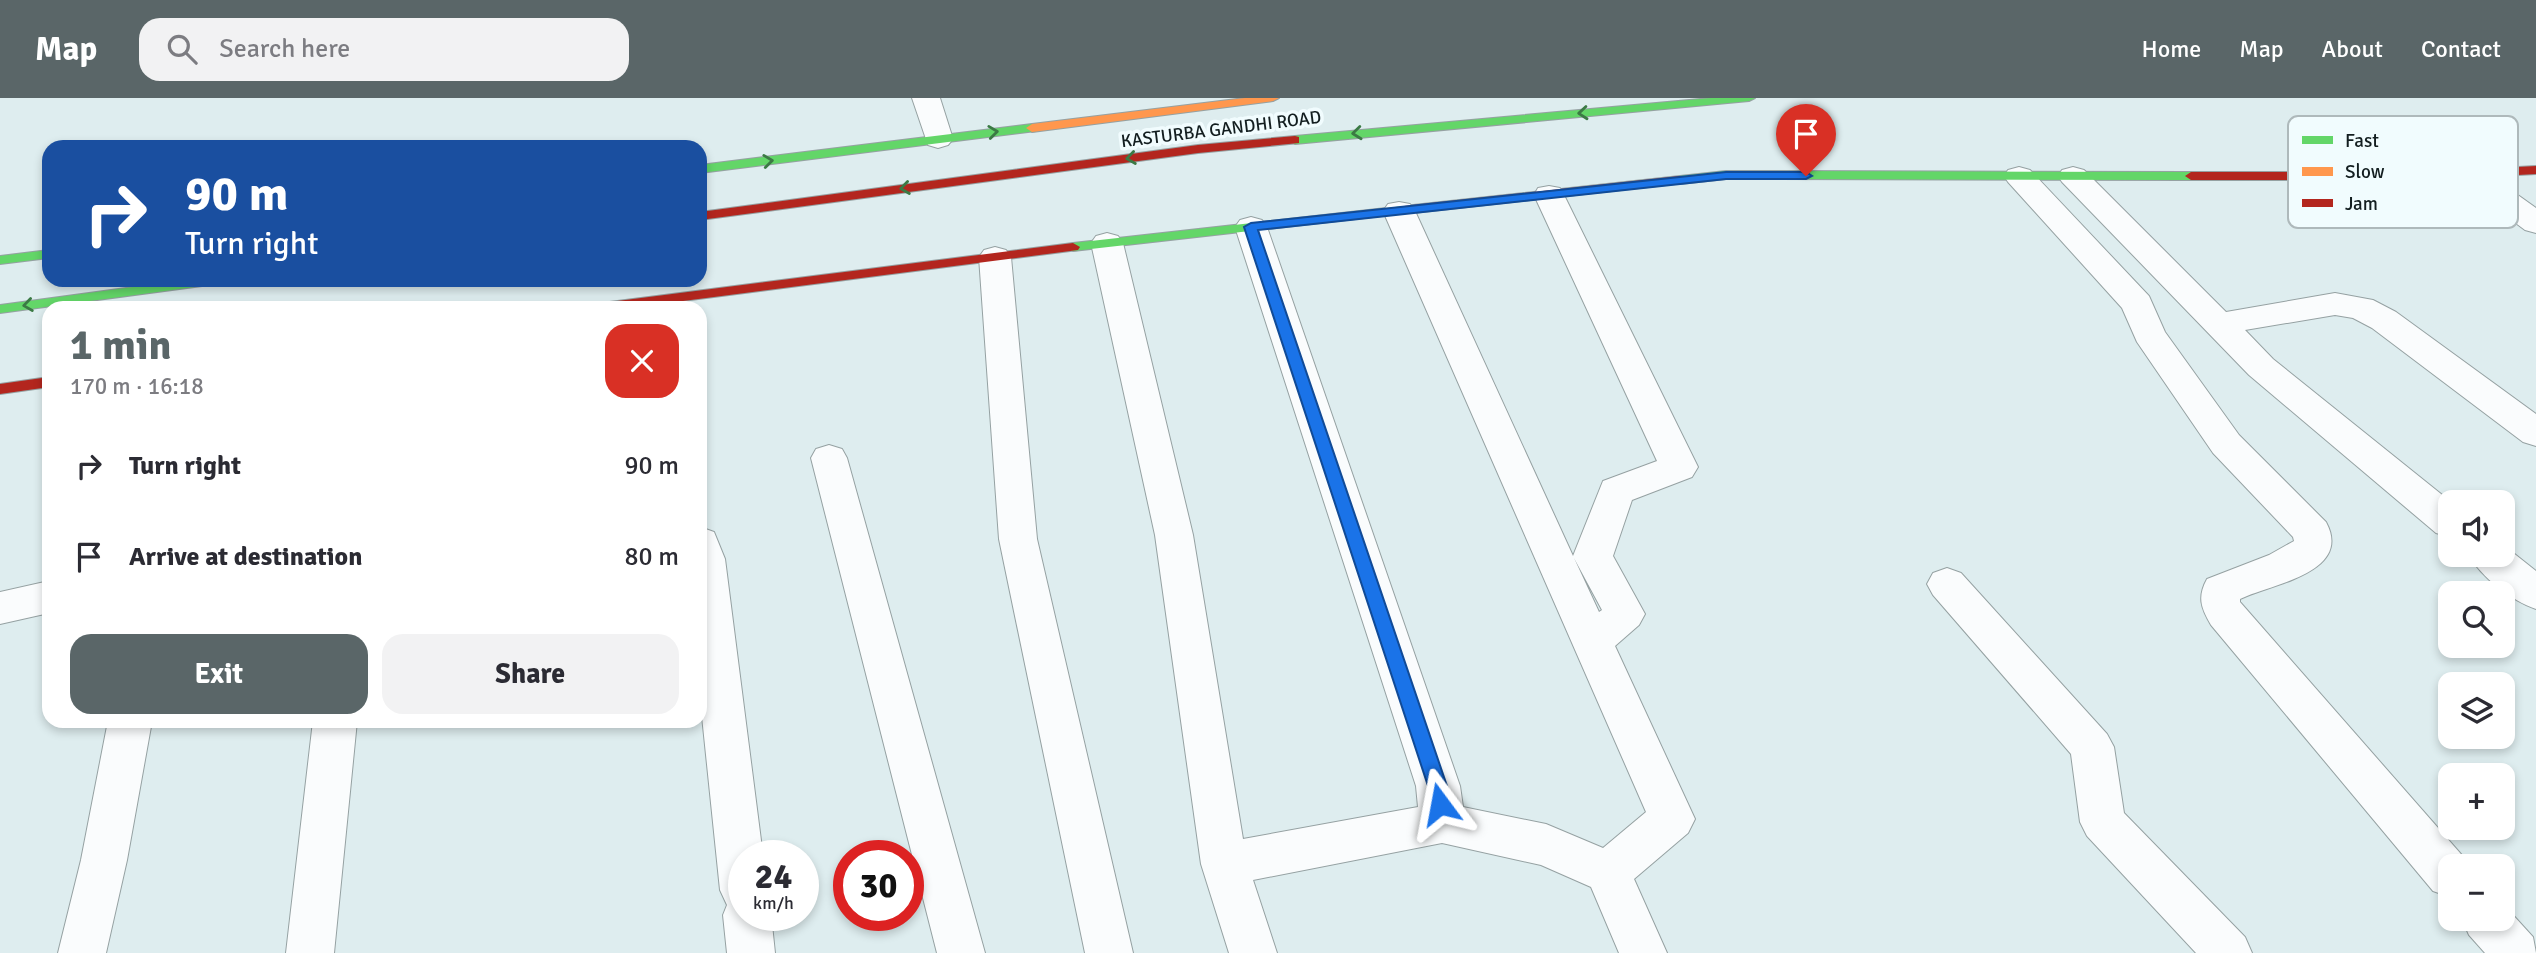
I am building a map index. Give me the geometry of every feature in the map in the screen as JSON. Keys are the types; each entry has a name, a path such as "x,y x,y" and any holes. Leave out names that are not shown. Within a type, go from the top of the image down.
{"street":[{"path":"926,98 938,139"},
{"name":"KASTURBA GANDHI ROAD","path":"707,168 1273,98"},
{"name":"KASTURBA GANDHI ROAD","path":"707,215 1212,148 1749,98"},
{"path":"2518,171 2536,170"},
{"path":"692,301 1107,243 1726,175 2288,176"},
{"path":"2019,176 2137,304 2150,334 2226,444 2312,532 2314,546 2304,556 2240,579 2221,590 2220,602 2225,614 2438,862"},
{"path":"2073,176 2261,367 2438,513"},
{"path":"1549,194 1679,467 1616,491 1593,556 1625,614 1592,642"},
{"path":"2518,210 2536,223"},
{"path":"1399,211 1672,819 1608,872"},
{"path":"1251,227 1438,786 1442,823"},
{"path":"1107,243 1174,535 1224,864 1253,953"},
{"path":"0,260 42,255"},
{"path":"995,257 1018,539 1108,953"},
{"path":"60,301 165,287"},
{"path":"0,309 42,303"},
{"path":"2218,324 2335,304 2361,308 2384,320 2536,433"},
{"path":"0,389 42,383"},
{"path":"829,458 961,953"},
{"path":"2504,567 2536,593"},
{"path":"707,576 738,840"},
{"path":"1947,584 2092,747 2103,821 2228,953"},
{"path":"0,608 42,599"},
{"path":"82,953 104,860 129,728"},
{"path":"310,953 334,728"},
{"path":"1224,864 1442,823 1546,845 1608,872 1643,953"},
{"path":"749,931 751,953"},
{"path":"2497,931 2516,953"}],"traffic: fast":[{"path":"1295,140 1749,98"},
{"path":"707,168 1032,128"},
{"path":"1680,180 1726,175 2191,176"},
{"path":"1073,247 1404,210"},
{"path":"0,260 42,255"},
{"path":"60,301 165,287"},
{"path":"0,309 42,303"}],"traffic: slow":[{"path":"1032,128 1273,98"}],"traffic: jam":[{"path":"707,215 1198,149 1295,140"},
{"path":"2518,171 2536,170"},
{"path":"2191,176 2288,176"},
{"path":"1404,210 1680,180"},
{"path":"649,301 1073,247"},
{"path":"0,389 42,383"}],"route":[{"path":"1440,804 1438,786 1251,227 1726,175 1806,176"}]}
